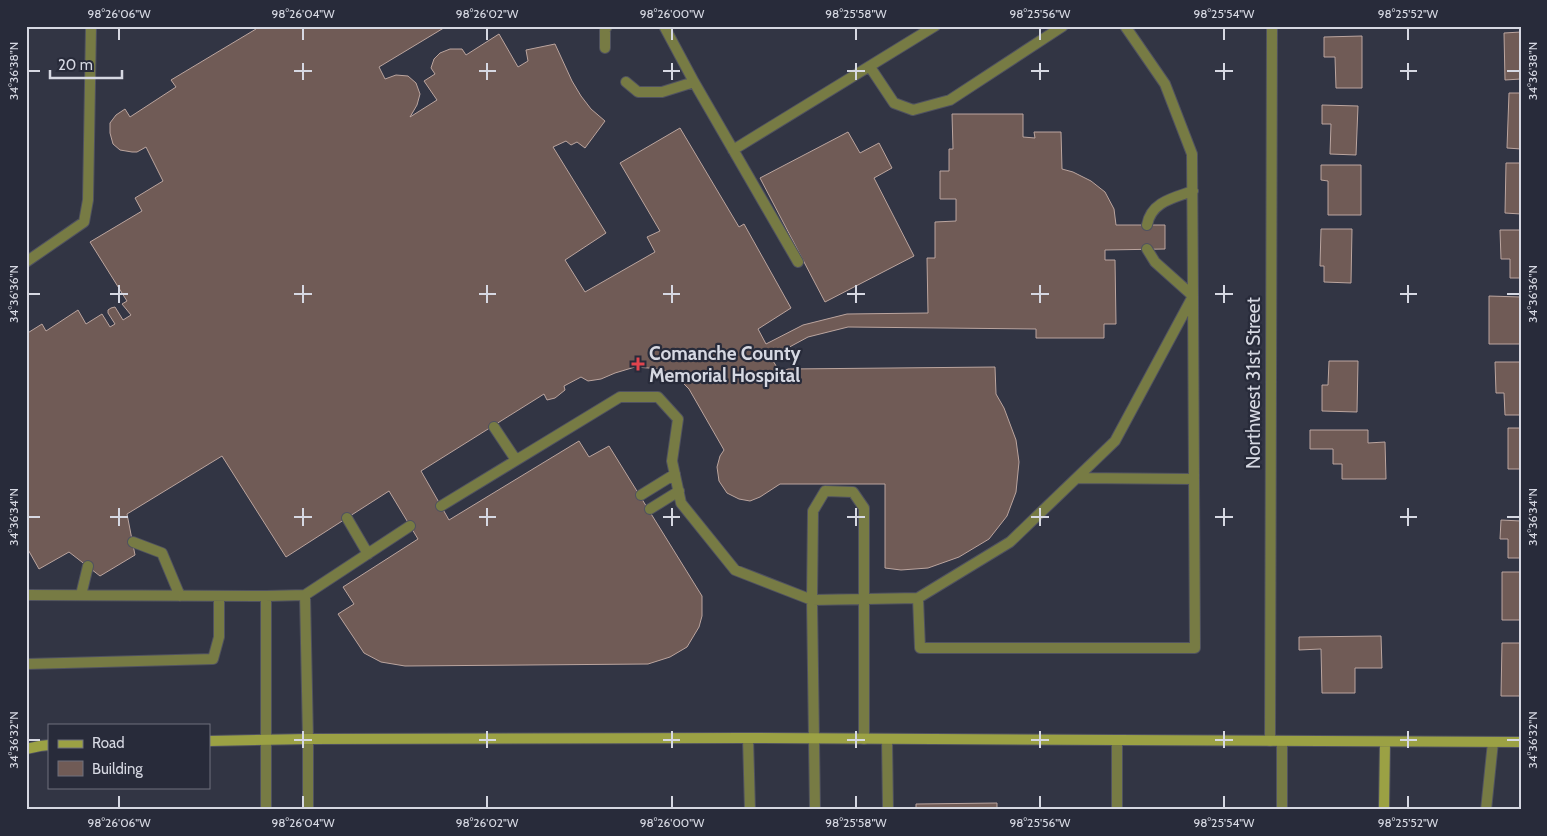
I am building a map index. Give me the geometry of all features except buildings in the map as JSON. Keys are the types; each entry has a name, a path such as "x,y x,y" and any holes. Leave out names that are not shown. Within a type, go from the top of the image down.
{"main road":[{"path":"210,741 748,738 1521,742"},
{"path":"26,742 44,745"},
{"path":"1384,810 1385,742"},
{"path":"26,749 44,745"}],"street":[{"path":"26,262 84,222 88,200 91,26"},
{"path":"605,48 605,30 608,26"},
{"path":"664,26 694,82 798,262"},
{"path":"733,150 870,68 935,26"},
{"path":"870,68 894,103 913,110 950,100 1063,26"},
{"path":"918,598 920,648 1195,648 1192,154 1165,84 1124,26"},
{"name":"Northwest 31st Street","path":"1270,741 1272,26"},
{"path":"626,82 638,92 662,92 694,82"},
{"path":"1147,225 1148,215 1162,202 1193,191"},
{"path":"1147,249 1155,262 1193,296"},
{"path":"441,506 620,397 658,397 678,419 672,461 681,503 735,570 812,600 918,598 1010,542 1115,441 1193,296"},
{"path":"494,427 516,460"},
{"path":"641,495 675,474"},
{"path":"1077,478 1194,479"},
{"path":"650,509 679,491"},
{"path":"815,810 812,600 813,511 825,491 854,492 864,508 864,739"},
{"path":"348,518 368,554"},
{"path":"26,595 305,595 410,526"},
{"path":"133,542 162,553 180,596"},
{"path":"81,595 88,566"},
{"path":"305,595 308,810"},
{"path":"26,664 213,659 218,637 219,596"},
{"path":"266,596 266,810"},
{"path":"748,738 750,810"},
{"path":"887,739 888,810"},
{"path":"1117,740 1117,810"},
{"path":"1282,741 1282,810"},
{"path":"1486,810 1493,742"}],"place":[{"name":"Comanche County Memorial Hospital","path":"638,364"}]}
